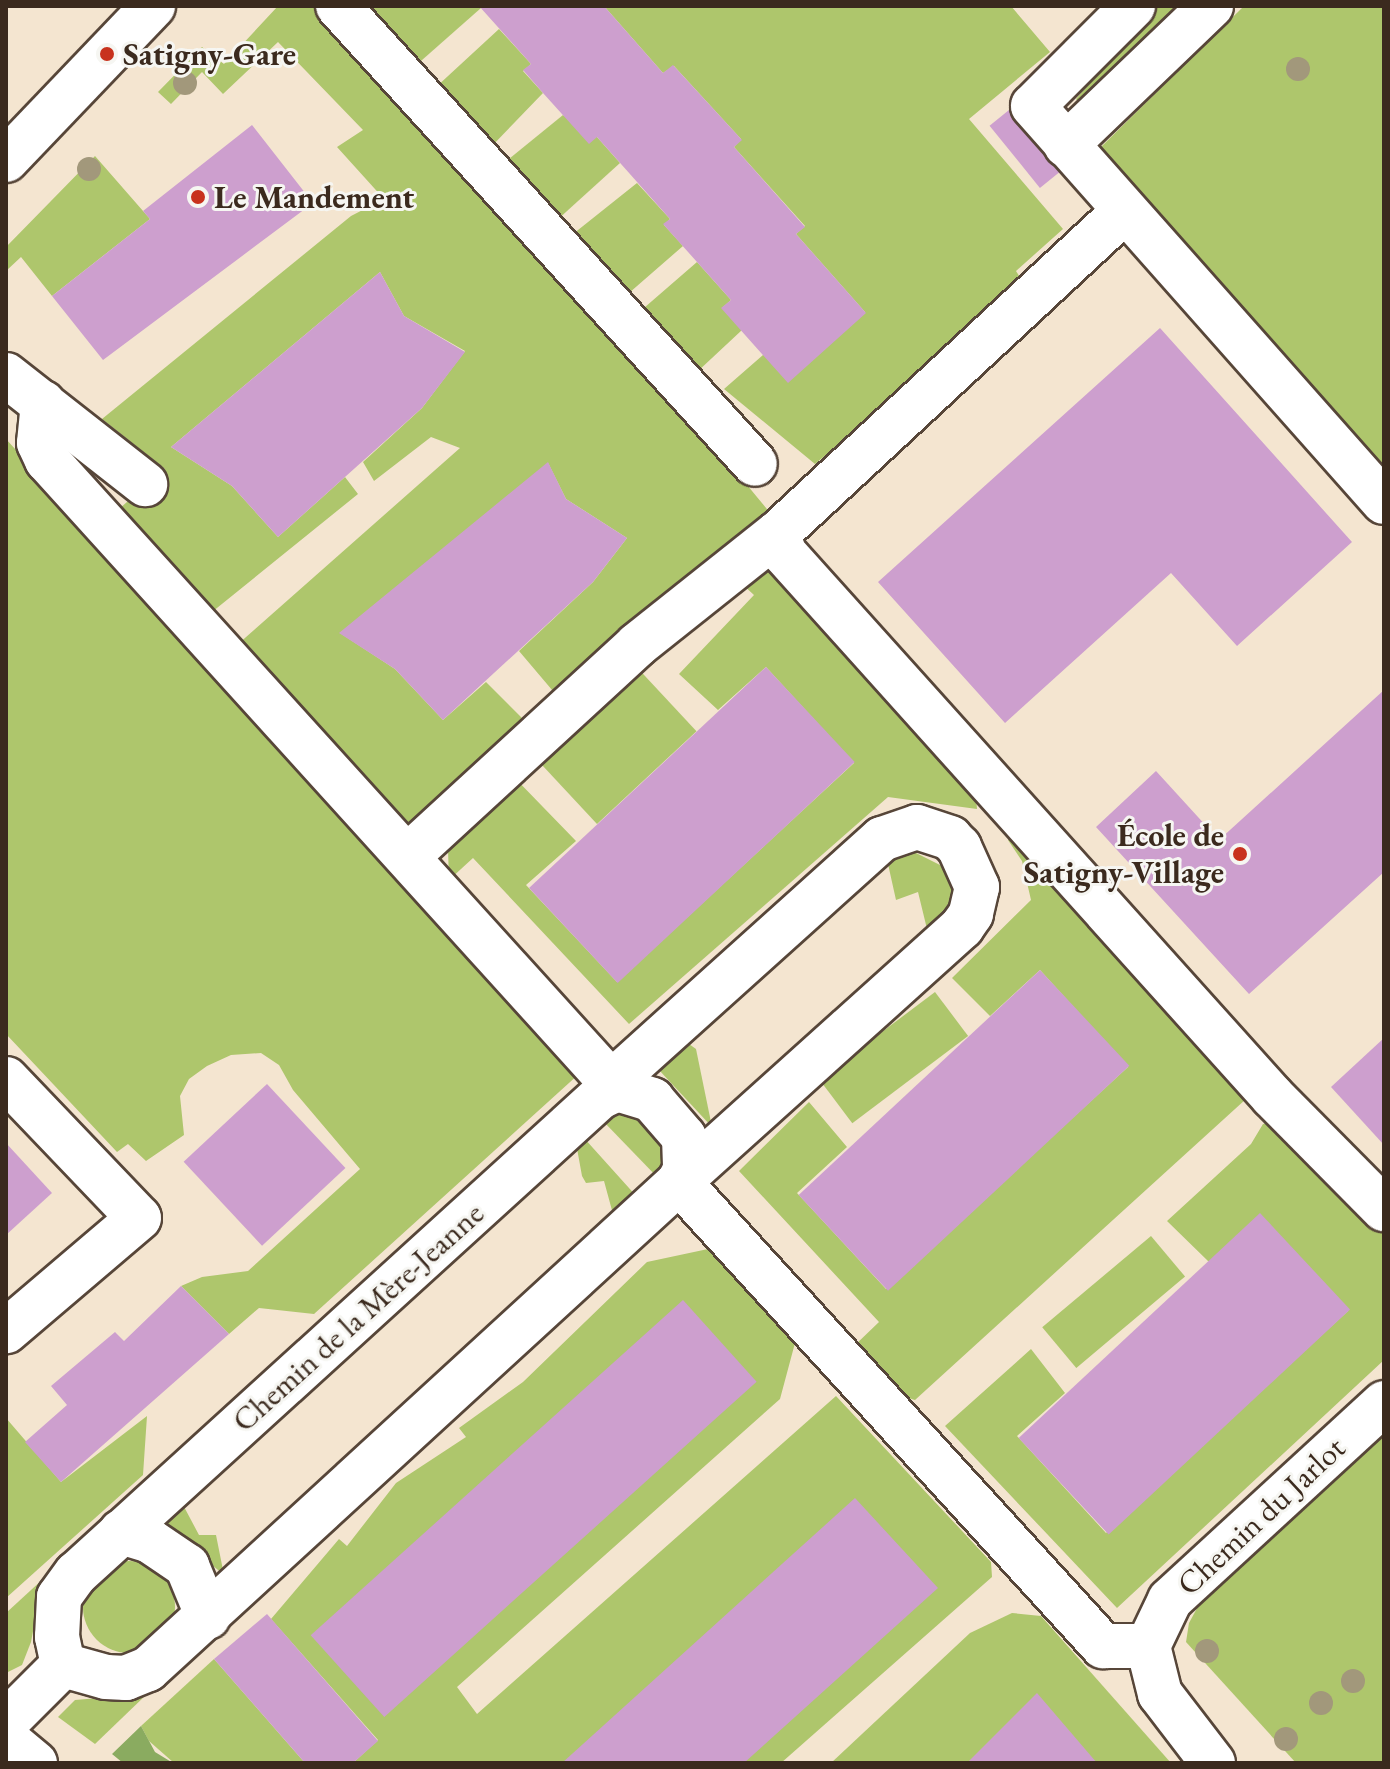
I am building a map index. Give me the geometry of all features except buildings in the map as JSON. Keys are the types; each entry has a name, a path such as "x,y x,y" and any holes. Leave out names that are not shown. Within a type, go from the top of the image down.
{"street":[{"path":"6,160 153,6"},
{"path":"338,6 755,464"},
{"path":"1133,6 1033,106 1384,502"},
{"path":"1066,145 1211,6"},
{"path":"409,855 637,645 778,533 1124,212"},
{"path":"6,375 145,484"},
{"path":"43,403 39,443 47,460 409,855 614,1086 652,1100 684,1137 685,1170 679,1182"},
{"path":"778,533 784,553 1273,1097 1384,1209"},
{"path":"6,1722 63,1665 126,1678 148,1669 208,1617 679,1182 962,927 971,914 977,887 959,847 1011,806"},
{"name":"Chemin de la Mère-Jeanne","path":"63,1665 57,1637 59,1597 121,1532 882,839 917,827 950,838 959,847"},
{"path":"6,1079 139,1218 6,1331"},
{"path":"679,1182 1103,1646 1148,1646 1160,1694 1213,1763"},
{"name":"Chemin du Jarlot","path":"1148,1646 1170,1600 1189,1579 1384,1403"},
{"path":"121,1532 150,1541 187,1566 208,1617"},
{"path":"6,1739 35,1763"}],"green space":[{"path":"278,6 313,6 452,165 615,325 771,514 558,697 519,651 593,582 627,538 566,499 548,463 340,633 395,669 443,720 486,682 523,719 407,826 237,645 460,448 431,437 374,481 363,462 422,408 465,351 404,316 380,272 171,447 232,486 278,537 345,477 358,494 212,612 112,515 165,469 102,419 351,216 384,199 337,147 363,130 278,42 223,94 202,72 171,104 158,92 202,47 224,64"},
{"path":"376,6 481,8 413,68 367,14"},
{"path":"604,6 1011,6 1050,52 969,119 1063,229 1016,271 1026,287 815,464 724,389 763,355 865,312 796,234 805,226 734,147 741,139 674,66 663,73"},
{"path":"1155,6 1189,6 1083,107 1076,99"},
{"path":"1244,6 1384,6 1384,467 1101,147"},
{"path":"499,29 531,64 523,71 543,93 490,148 435,88"},
{"path":"563,115 597,137 620,163 556,221 504,163"},
{"path":"95,156 150,219 52,296 21,257 6,271 6,247"},
{"path":"637,183 670,219 664,225 683,246 629,293 568,238"},
{"path":"697,262 731,300 722,308 742,330 697,372 637,314"},
{"path":"6,439 580,1073 314,1314 259,1308 229,1334 181,1286 202,1277 248,1271 360,1169 293,1090 279,1065 261,1053 231,1055 207,1066 189,1079 180,1096 184,1135 146,1161 128,1144 117,1152 6,1034"},
{"path":"781,566 976,797 977,809 888,797 629,1024 473,858 449,880 448,850 460,821 510,773 576,841 526,885 617,982 854,763 766,667 718,710 679,674 754,595 742,584"},
{"path":"631,661 696,731 597,824 532,754"},
{"path":"1014,826 1246,1099 915,1400 898,1395 853,1347 879,1322 739,1171 809,1102 847,1147 797,1193 886,1289 1128,1067 1040,970 990,1016 952,978 1031,900 1022,861 1008,840"},
{"path":"906,848 942,866 954,889 954,909 927,929 918,892 896,900 886,855"},
{"path":"935,992 968,1036 852,1123 819,1079"},
{"path":"689,1044 696,1049 712,1127 659,1070"},
{"path":"622,1109 638,1115 666,1147 667,1164 660,1180 602,1120"},
{"path":"1280,1121 1384,1234 1384,1360 1117,1608 945,1426 1031,1349 1065,1393 1017,1436 1106,1533 1348,1311 1208,1261 1167,1221 1251,1144 1263,1124"},
{"path":"584,1138 638,1198 613,1214 604,1181 586,1183 582,1176 576,1143"},
{"path":"1151,1236 1185,1277 1076,1368 1042,1327"},
{"path":"708,1249 795,1343 780,1399 457,1687 477,1714 836,1396 991,1562 992,1577 781,1763 353,1763 378,1740 271,1619 339,1539 347,1546 396,1483 466,1437 459,1428 523,1382 647,1262"},
{"path":"147,1416 143,1475 6,1598 6,1418 61,1482"},
{"path":"1384,1433 1384,1763 1296,1763 1186,1642 1189,1623 1202,1599"},
{"path":"182,1503 199,1535 216,1535 224,1575 162,1523"},
{"path":"129,1561 146,1565 161,1575 171,1590 175,1607 171,1624 161,1639 146,1649 129,1653 112,1649 97,1639 87,1624 83,1607 87,1590 97,1575 112,1565"},
{"path":"43,1579 31,1642 22,1665 6,1673 6,1613"},
{"path":"1012,1613 1041,1616 1171,1763 831,1763 970,1633"},
{"path":"214,1659 305,1763 174,1763 149,1741 141,1726"},
{"path":"147,1694 95,1744 58,1717 75,1700"},
{"path":"141,1726 155,1752 173,1763 123,1763 112,1754"}],"place":[{"name":"Satigny-Gare","path":"107,54"},
{"name":"Le Mandement","path":"198,197"},
{"name":"École de Satigny-Village","path":"1240,854"}]}
